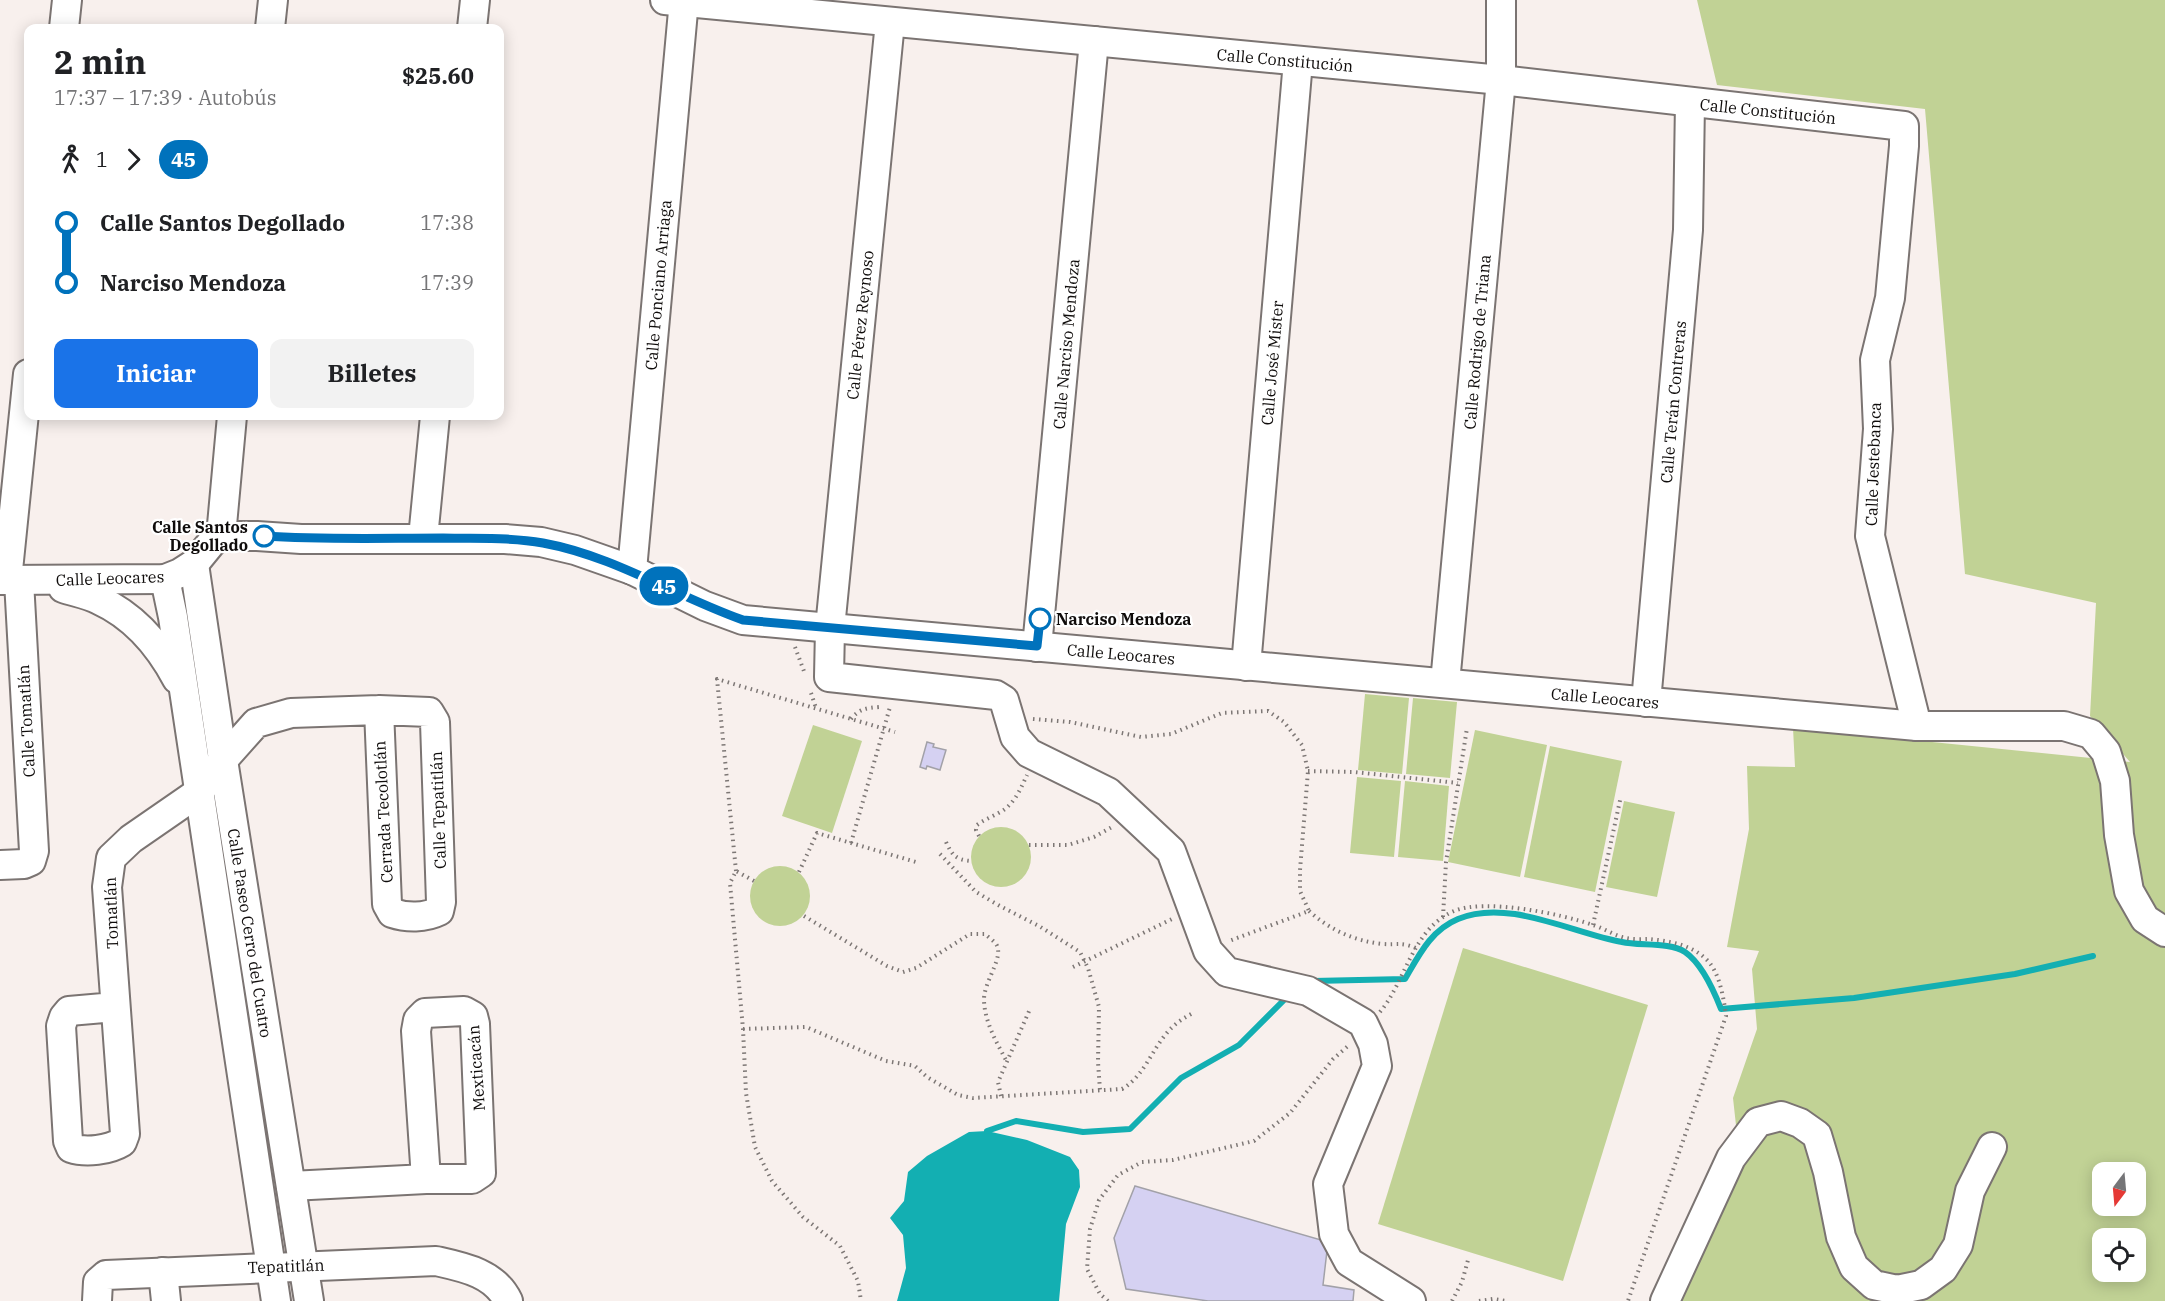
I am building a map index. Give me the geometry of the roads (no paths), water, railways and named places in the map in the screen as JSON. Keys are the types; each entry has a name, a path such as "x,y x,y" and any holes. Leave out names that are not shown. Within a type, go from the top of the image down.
{"street":[{"path":"64,24 67,0"},
{"path":"270,24 273,0"},
{"path":"472,24 475,0"},
{"name":"Calle Rodrigo de Triana","path":"1444,684 1501,80 1501,0"},
{"name":"Calle Constitución","path":"677,1 1501,80 1904,126"},
{"name":"Calle Ponciano Arriaga","path":"632,570 677,1"},
{"name":"Calle Pérez Reynoso","path":"890,22 830,628 829,677 996,695 1004,700 1015,737 1029,753 1108,792 1171,851 1208,948 1227,972 1295,988 1363,1023 1373,1044 1377,1066 1328,1184 1335,1234 1349,1262 1411,1301"},
{"name":"Calle Narciso Mendoza","path":"1037,646 1094,41"},
{"name":"Calle José Mister","path":"1246,666 1298,61"},
{"name":"Calle Terán Contreras","path":"1646,702 1688,230 1690,102"},
{"name":"Calle Jestebanca","path":"1904,126 1890,298 1875,360 1878,429 1870,536 1917,726"},
{"name":"Calle Tomatlán","path":"0,865 24,864 31,861 34,850 12,696 9,581 24,418"},
{"path":"221,536 232,420"},
{"path":"423,538 435,420"},
{"name":"Calle Leocares","path":"9,581 165,579 194,564 212,542 221,536 505,539 542,542 575,550 632,570 705,606 743,620 1917,726 2064,726 2091,734 2106,752 2115,781 2119,835 2128,891 2145,919 2165,932"},
{"name":"Calle Paseo Cerro del Cuatro","path":"194,564 309,1301"},
{"name":"Calle Paseo Cerro del Cuatro","path":"165,579 276,1301"},
{"path":"48,581 64,589 97,599 121,612 146,633 169,664 183,689"},
{"path":"223,760 256,723 291,713 379,710"},
{"name":"Calle Tepatitlán","path":"379,710 429,712 435,722 441,902 439,910"},
{"name":"Cerrada Tecolotlán","path":"379,710 387,904 392,913 400,916 429,916 439,910"},
{"name":"Tomatlán","path":"115,1007 69,1011 61,1026 68,1141 71,1148 80,1151 114,1147 122,1142 125,1134 107,886 111,858 131,839 199,792 223,760"},
{"name":"Mexticacán","path":"291,1186 472,1179 481,1173 475,1024 473,1016 464,1011 424,1013 418,1020 416,1031 426,1179"},
{"path":"1665,1301 1731,1158 1758,1122 1781,1116 1800,1123 1817,1135 1828,1172 1841,1237 1854,1267 1874,1285 1897,1290 1921,1285 1943,1269 1959,1245 1970,1191 1992,1148"},
{"name":"Tepatitlán","path":"97,1301 98,1282 106,1275 271,1266 436,1261 466,1267 500,1291"},
{"path":"163,1272 165,1301"}],"water":[{"path":"987,1131 1027,1140 1070,1157 1079,1170 1080,1187 1066,1224 1059,1301 897,1301 906,1268 903,1235 890,1218 904,1201 908,1172 927,1156 969,1132"}],"waterway":[{"path":"1313,981 1405,979 1427,944 1440,930 1458,919 1498,912 1540,919 1622,942 1663,945 1679,949 1691,957 1702,970 1721,1009 1854,998 2015,974 2093,956"},
{"path":"987,1131 1016,1121 1083,1132 1130,1129 1181,1078 1239,1045 1290,994"}],"place":[{"name":"Calle Santos Degollado","path":"264,536"},
{"name":"Narciso Mendoza","path":"1040,619"}]}
